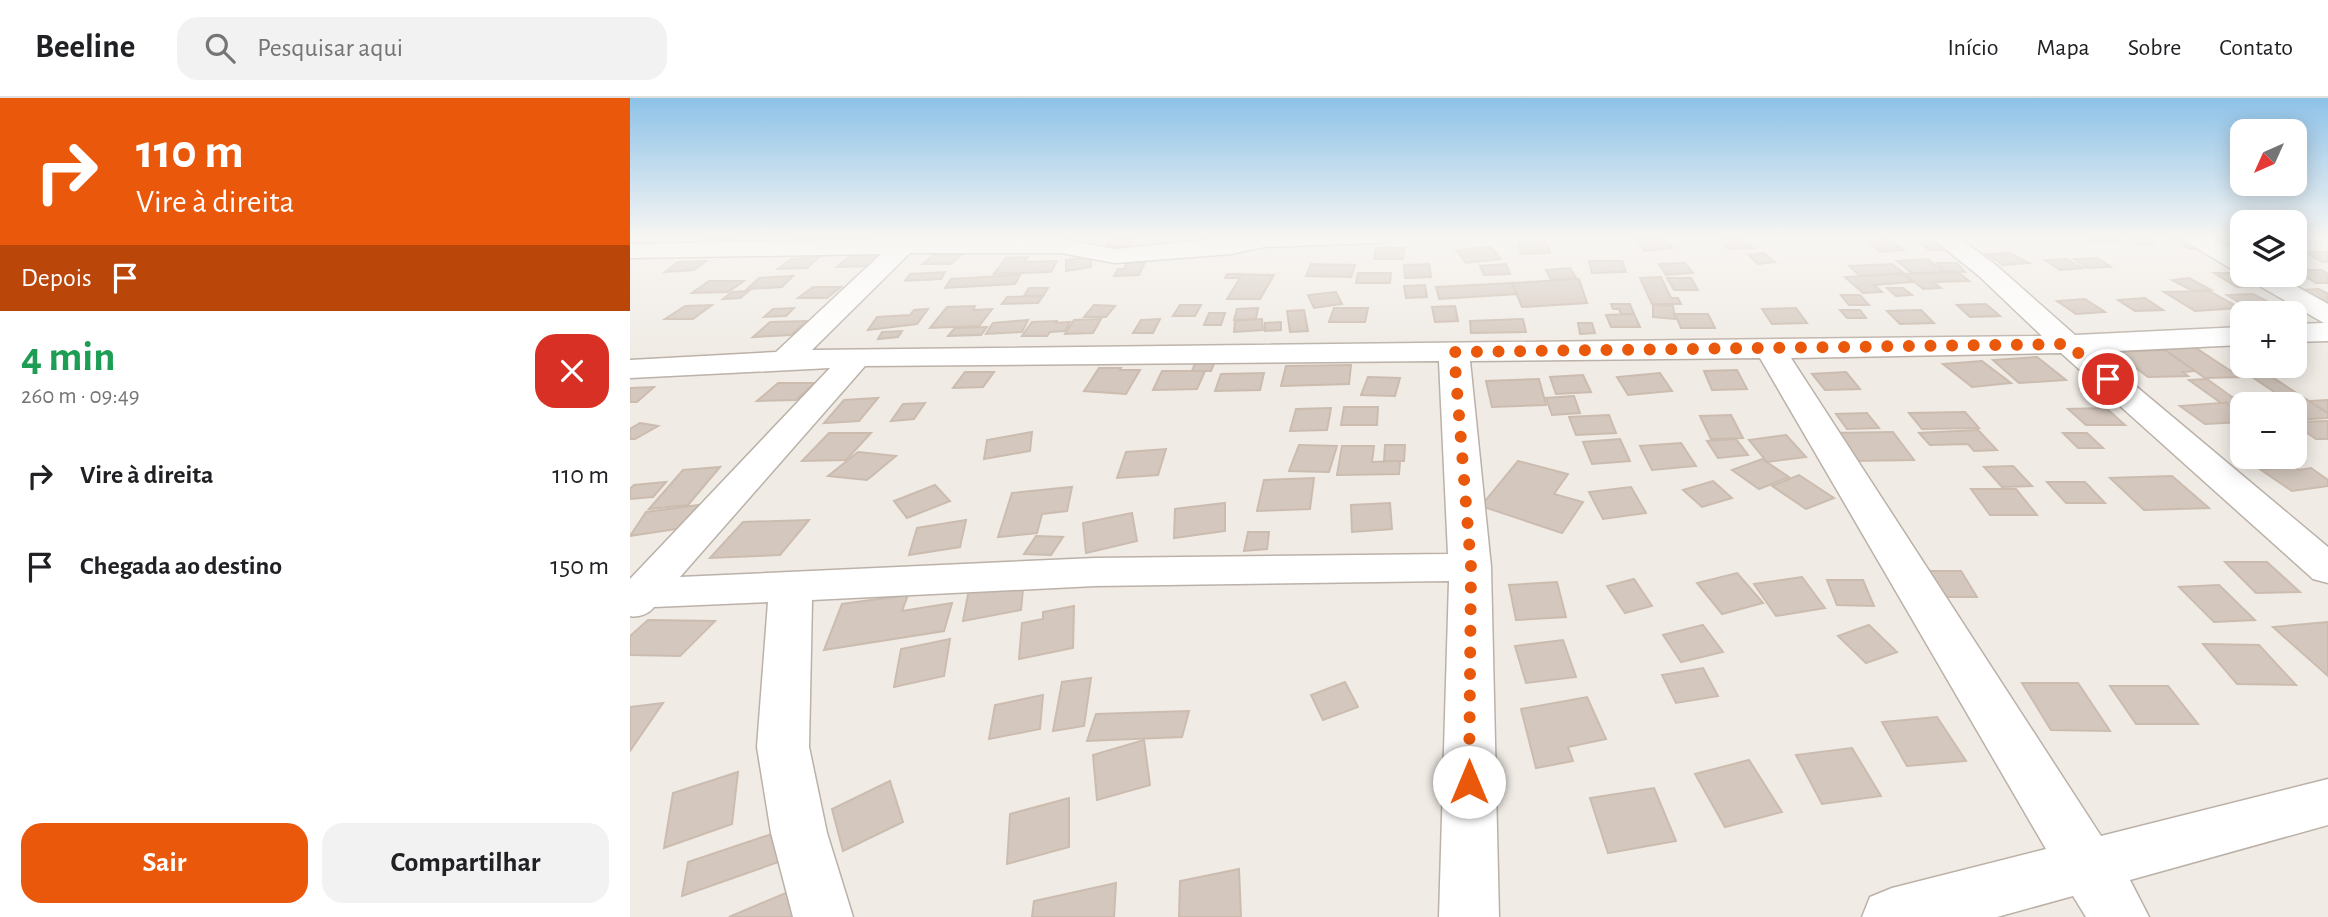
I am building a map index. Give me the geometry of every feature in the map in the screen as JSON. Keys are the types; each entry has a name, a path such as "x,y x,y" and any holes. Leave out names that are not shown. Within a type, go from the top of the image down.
{"street":[{"path":"785,360 876,274"},
{"path":"1992,274 2328,569"},
{"path":"2278,287 2328,316"},
{"path":"2307,332 2328,331"},
{"path":"630,369 857,357 1770,349 2068,344 2230,337"},
{"path":"1770,349 2119,917"},
{"path":"1454,352 1471,567 1469,917"},
{"path":"635,598 857,357"},
{"path":"635,598 791,585 1095,572 1471,567"},
{"path":"791,585 783,747 799,833 823,917"},
{"path":"1892,917 2328,802"}],"building":[{"path":"910,274 944,274 941,279 905,281"},
{"path":"1115,274 1139,274 1139,275"},
{"path":"1227,274 1274,275 1260,299 1227,299 1240,278 1225,278"},
{"path":"1307,274 1352,274 1351,277"},
{"path":"1358,274 1391,274 1390,283 1356,283"},
{"path":"1405,274 1431,274 1431,277 1405,278"},
{"path":"1548,274 1574,274 1576,278 1551,280"},
{"path":"1903,274 1913,282 1874,285 1882,292 1863,293 1845,277"},
{"path":"1905,274 1961,274 1969,281 1933,282 1941,288 1923,289"},
{"path":"2216,274 2230,274 2230,283"},
{"path":"2307,274 2328,274 2328,283 2316,283 2307,278"},
{"path":"1020,275 1015,284 945,288 951,279"},
{"path":"793,276 782,287 747,289 759,278"},
{"path":"1661,277 1671,298 1678,298 1681,304 1652,304 1640,278"},
{"path":"1667,278 1691,278 1698,290 1674,290"},
{"path":"2189,278 2211,290 2193,291 2172,280"},
{"path":"1579,279 1587,303 1522,307 1512,283"},
{"path":"709,281 744,281 728,292 692,293"},
{"path":"1512,283 1517,294 1439,299 1436,287"},
{"path":"1425,285 1427,297 1406,298 1404,286"},
{"path":"813,287 841,287 827,298 798,298"},
{"path":"1029,288 1048,288 1043,296 1024,296"},
{"path":"1887,288 1903,288 1912,295 1896,296"},
{"path":"2319,289 2328,294 2328,302 2320,302 2297,290"},
{"path":"749,291 740,298 723,299 732,292"},
{"path":"2209,291 2230,303 2230,309 2195,311 2164,292"},
{"path":"1336,292 1342,304 1314,308 1308,295"},
{"path":"2253,294 2266,301 2237,301 2227,295"},
{"path":"1841,295 1860,295 1869,305 1849,305"},
{"path":"1043,296 1038,303 1002,304 1007,297"},
{"path":"2145,298 2163,310 2135,311 2118,300"},
{"path":"2085,299 2105,312 2076,314 2057,301"},
{"path":"1611,304 1630,304 1634,314 1621,314 1619,309 1613,309"},
{"path":"1986,304 2000,316 1970,317 1957,305"},
{"path":"712,305 693,319 665,319 685,306"},
{"path":"1094,305 1115,306 1106,317 1084,317"},
{"path":"1180,305 1201,305 1195,316 1173,316"},
{"path":"1653,305 1673,306 1675,319 1653,317"},
{"path":"975,306 973,310 992,309 979,326 930,328 947,307"},
{"path":"1455,306 1458,321 1435,322 1432,307"},
{"path":"794,308 786,316 764,317 773,309"},
{"path":"1258,308 1256,319 1234,320 1237,309"},
{"path":"1334,308 1368,308 1365,322 1329,322"},
{"path":"1796,308 1807,323 1772,324 1762,309"},
{"path":"928,309 917,324 868,330 877,317 910,315 914,310"},
{"path":"1304,310 1308,331 1290,332 1287,311"},
{"path":"1840,310 1860,310 1866,318 1847,318"},
{"path":"1921,310 1934,323 1900,324 1887,311"},
{"path":"1209,313 1225,313 1221,325 1204,325"},
{"path":"1634,314 1640,327 1611,327 1606,315"},
{"path":"1675,314 1708,314 1715,328 1681,328"},
{"path":"1101,319 1093,333 1065,334 1074,320"},
{"path":"1160,319 1153,333 1133,333 1141,320"},
{"path":"1262,319 1263,330 1234,332 1235,321"},
{"path":"1523,319 1526,332 1471,333 1470,321"},
{"path":"1028,320 1022,332 986,334 993,323"},
{"path":"807,321 791,335 753,337 770,322"},
{"path":"1057,321 1056,323 1070,322 1065,331 1050,332 1047,336 1022,336 1032,322"},
{"path":"1281,322 1281,330 1265,331 1265,323"},
{"path":"1578,323 1592,323 1595,333 1580,334"},
{"path":"987,327 981,335 948,336 955,328"},
{"path":"902,331 898,337 878,339 882,332"},
{"path":"2193,346 2230,370 2230,377 2205,378 2160,347"},
{"path":"2165,350 2195,371 2183,372 2188,376 2148,377 2115,352"},
{"path":"2037,357 2066,380 2019,383 1993,360"},
{"path":"1196,361 1215,361 1211,371 1192,371"},
{"path":"1982,361 2011,383 1972,387 1943,364"},
{"path":"1351,365 1349,384 1281,386 1286,366"},
{"path":"1099,368 1140,370 1126,394 1084,391"},
{"path":"1737,370 1747,389 1712,390 1704,371"},
{"path":"1162,371 1205,371 1197,389 1153,390"},
{"path":"965,372 994,372 983,387 953,388"},
{"path":"1846,372 1860,389 1825,390 1812,374"},
{"path":"1264,373 1260,390 1215,391 1221,374"},
{"path":"1660,373 1672,391 1628,395 1617,377"},
{"path":"1583,375 1591,392 1556,394 1550,377"},
{"path":"1368,377 1400,378 1395,396 1361,395"},
{"path":"2254,378 2273,378 2295,392 2274,392"},
{"path":"1539,379 1546,405 1492,407 1486,381"},
{"path":"2207,379 2230,396 2230,402 2221,403 2189,380"},
{"path":"778,383 815,383 796,400 757,401"},
{"path":"654,387 637,402 630,402 630,388"},
{"path":"1574,396 1580,413 1552,415 1546,398"},
{"path":"878,398 859,421 824,423 844,400"},
{"path":"2307,400 2328,413 2328,418 2307,419"},
{"path":"2328,400 2328,413 2309,401"},
{"path":"925,403 914,419 891,421 903,404"},
{"path":"2226,403 2230,406 2230,423 2205,424 2180,406"},
{"path":"1344,407 1378,407 1377,425 1341,425"},
{"path":"1331,408 1327,430 1290,431 1296,409"},
{"path":"2106,408 2125,425 2086,425 2068,409"},
{"path":"1965,412 1979,428 1922,429 1909,413"},
{"path":"1867,413 1879,428 1847,429 1836,414"},
{"path":"1609,415 1616,433 1576,435 1569,417"},
{"path":"1731,415 1743,438 1711,439 1700,416"},
{"path":"2328,421 2328,439 2316,439 2307,433 2307,422"},
{"path":"640,423 658,426 635,439 630,439 630,429"},
{"path":"1978,430 1997,450 1974,451 1968,444 1930,445 1919,433"},
{"path":"1032,432 1030,451 984,459 987,440"},
{"path":"1893,432 1914,460 1849,461 1831,433"},
{"path":"829,433 871,433 846,460 802,461"},
{"path":"2063,433 2087,433 2103,448 2078,448"},
{"path":"1786,435 1806,457 1767,462 1749,440"},
{"path":"1620,439 1630,461 1592,464 1583,442"},
{"path":"1736,439 1748,455 1718,458 1707,441"},
{"path":"1681,443 1696,466 1652,470 1640,446"},
{"path":"1299,445 1337,446 1329,472 1289,471"},
{"path":"1385,445 1405,445 1404,461 1384,461"},
{"path":"1342,446 1374,446 1372,462 1400,461 1399,474 1337,475"},
{"path":"1166,449 1158,475 1117,478 1126,452"},
{"path":"858,452 896,456 867,480 828,476"},
{"path":"1762,459 1789,477 1759,489 1732,470"},
{"path":"1518,461 1568,474 1554,494 1583,502 1562,533 1481,506"},
{"path":"2013,466 2032,486 2002,487 1984,467"},
{"path":"720,467 688,505 649,509 683,470"},
{"path":"2311,468 2328,480 2328,486 2292,491 2261,470"},
{"path":"1799,475 1834,498 1806,509 1772,486"},
{"path":"2172,476 2209,508 2144,510 2110,478"},
{"path":"1314,478 1310,509 1257,511 1264,480"},
{"path":"1713,481 1732,498 1702,507 1683,490"},
{"path":"666,482 653,497 630,499 630,489 634,485"},
{"path":"2047,482 2085,482 2105,503 2066,503"},
{"path":"935,485 950,501 907,518 894,501"},
{"path":"1072,487 1067,511 1042,514 1037,533 998,537 1012,493"},
{"path":"1631,487 1646,513 1603,519 1589,492"},
{"path":"1971,489 2016,489 2037,515 1990,515"},
{"path":"1225,503 1225,531 1174,538 1175,509"},
{"path":"1390,503 1392,529 1352,532 1351,505"},
{"path":"698,505 682,528 630,536 646,512"},
{"path":"1132,513 1137,541 1086,553 1083,523"},
{"path":"809,520 780,555 710,558 743,522"},
{"path":"966,520 960,547 909,555 917,528"},
{"path":"1248,532 1269,532 1267,549 1244,551"},
{"path":"1036,536 1063,537 1051,555 1024,554"},
{"path":"2225,562 2267,562 2300,592 2256,593"},
{"path":"1926,571 1961,571 1977,597 1940,597"},
{"path":"1737,573 1763,603 1722,614 1697,583"},
{"path":"1802,577 1825,608 1776,616 1754,584"},
{"path":"1634,579 1652,606 1625,613 1607,586"},
{"path":"1827,580 1863,580 1874,606 1837,605"},
{"path":"1557,582 1566,617 1516,620 1509,585"},
{"path":"2219,585 2255,620 2214,622 2179,587"},
{"path":"969,589 1023,589 1021,610 963,621"},
{"path":"908,595 902,611 952,603 944,631 824,650 842,604"},
{"path":"1074,606 1073,648 1019,659 1022,623 1043,619 1043,612"},
{"path":"648,620 715,621 680,656 630,655 630,636"},
{"path":"2328,622 2328,676 2273,627"},
{"path":"1703,625 1723,652 1681,662 1663,635"},
{"path":"1869,625 1897,652 1866,663 1838,636"},
{"path":"950,639 944,676 894,687 901,649"},
{"path":"1563,640 1576,677 1526,683 1515,646"},
{"path":"2203,644 2259,645 2296,685 2237,684"},
{"path":"1703,668 1718,696 1676,703 1662,675"},
{"path":"1091,678 1084,726 1053,731 1062,682"},
{"path":"1345,682 1358,707 1323,720 1311,695"},
{"path":"2022,683 2078,683 2110,731 2051,730"},
{"path":"2110,686 2168,686 2198,724 2136,724"},
{"path":"1043,695 1040,729 989,739 995,705"},
{"path":"1587,697 1606,739 1568,747 1573,761 1536,768 1521,709"},
{"path":"663,703 630,751 630,707"},
{"path":"1189,711 1182,737 1087,741 1096,714"},
{"path":"1937,717 1966,761 1907,766 1882,722"},
{"path":"1144,740 1150,785 1097,800 1093,755"},
{"path":"1852,748 1881,796 1822,804 1796,755"},
{"path":"1749,760 1782,812 1725,827 1695,774"},
{"path":"738,772 732,824 664,848 673,793"},
{"path":"890,781 903,822 843,851 832,809"},
{"path":"1654,788 1676,841 1608,853 1590,798"},
{"path":"1069,798 1069,847 1007,864 1010,814"},
{"path":"790,828 787,859 682,896 688,862"},
{"path":"1239,869 1241,917 1179,917 1180,881"},
{"path":"1116,883 1114,917 1032,917 1034,901"},
{"path":"807,884 808,917 729,917"}],"route":[{"path":"1469,782 1471,567 1454,352 2068,344 2108,379"}]}
